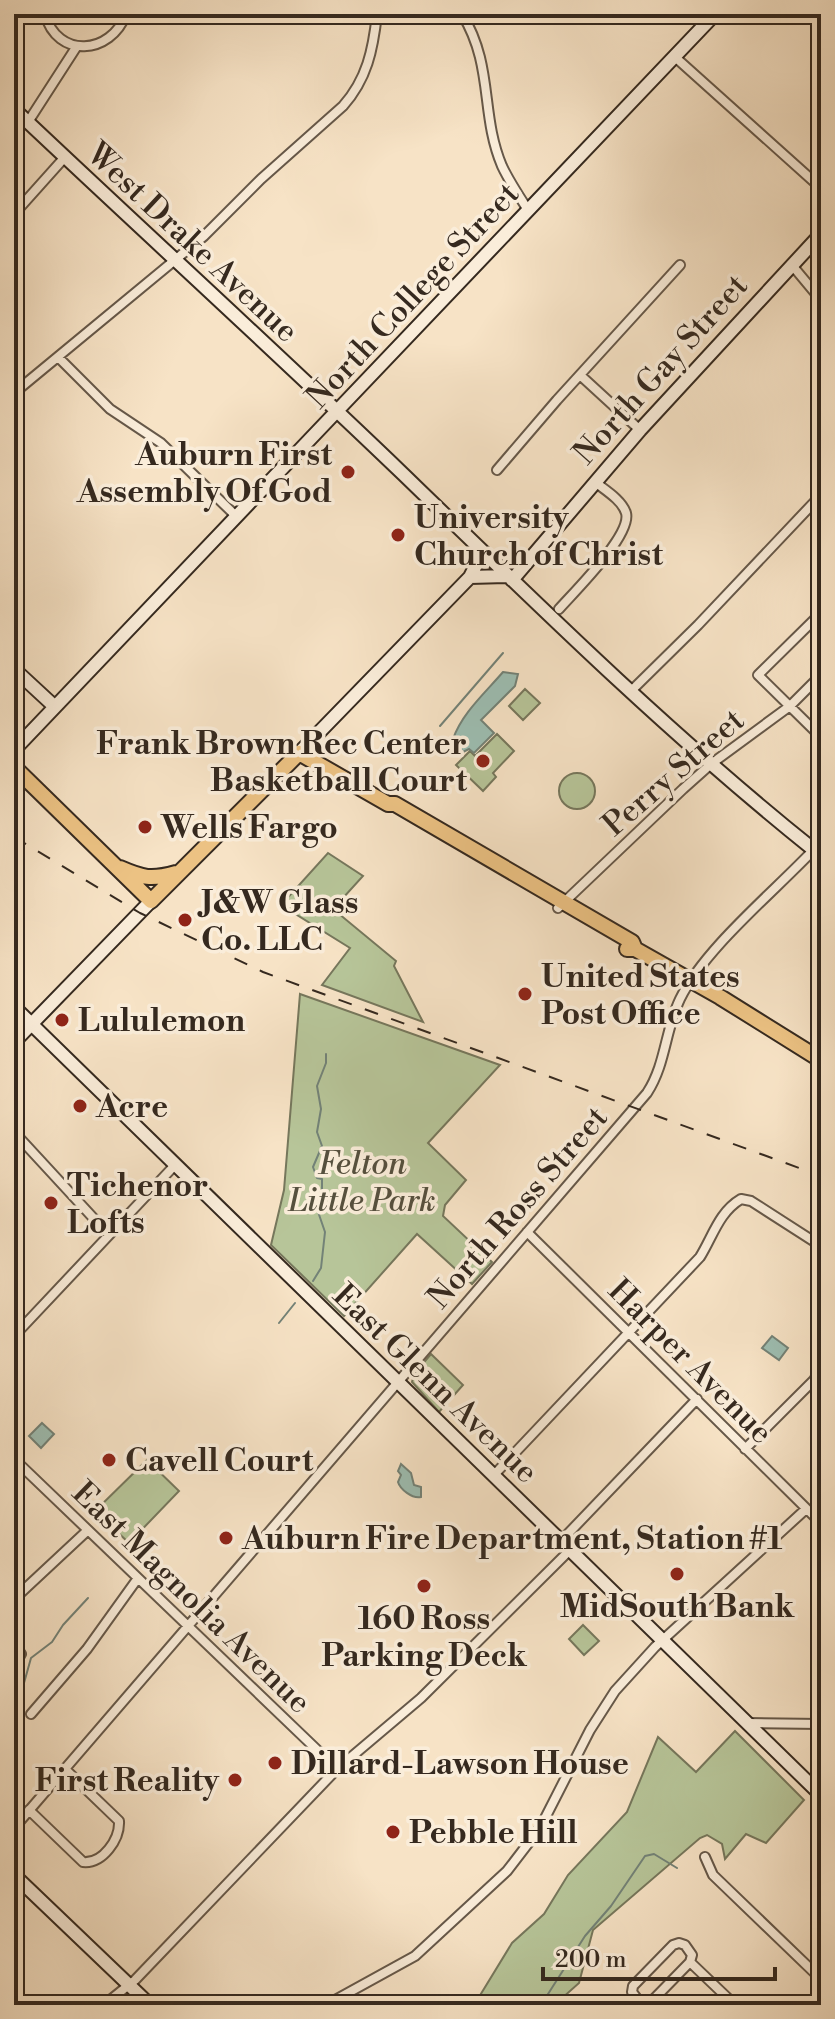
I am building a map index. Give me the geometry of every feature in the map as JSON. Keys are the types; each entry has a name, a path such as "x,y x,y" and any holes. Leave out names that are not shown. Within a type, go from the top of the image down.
{"main road":[{"path":"14,767 151,901 299,753 388,804 406,810 561,905 632,942 635,949 821,1060"},
{"path":"113,865 147,878 157,879 177,873"}],"street":[{"path":"45,14 53,31 77,46 102,43 121,26 126,14"},
{"path":"14,393 175,261 355,93 370,60 377,14"},
{"path":"462,14 473,32 482,58 494,139 502,165 528,210"},
{"name":"North College Street","path":"14,750 715,14"},
{"path":"28,122 77,46"},
{"path":"675,57 821,188"},
{"name":"West Drake Avenue","path":"14,109 631,691 711,764 819,850"},
{"path":"14,214 65,157"},
{"name":"North Gay Street","path":"509,578 821,234"},
{"path":"791,264 821,300"},
{"path":"497,470 680,265"},
{"path":"58,357 110,409 161,443 237,517"},
{"path":"580,375 640,430"},
{"path":"559,609 599,563 625,526 627,516 623,507 595,482"},
{"path":"631,691 821,495"},
{"path":"299,753 470,577 482,553"},
{"path":"470,577 509,578"},
{"path":"821,613 758,675 821,737"},
{"path":"14,669 54,706"},
{"name":"Perry Street","path":"561,905 711,764 790,706 821,675"},
{"name":"North Ross Street","path":"14,1828 651,1086 662,1062 679,1000 690,981 718,947 819,850"},
{"path":"14,1042 151,901"},
{"name":"East Glenn Avenue","path":"14,1007 821,1795"},
{"path":"14,1132 109,1235"},
{"path":"14,1336 175,1165"},
{"path":"493,1476 700,1257 721,1218 733,1204 741,1199 751,1201 821,1246"},
{"name":"Harper Avenue","path":"527,1232 821,1523"},
{"path":"745,1449 814,1380 821,1369"},
{"path":"104,2005 129,1985 337,1769 421,1698 566,1546 697,1399"},
{"name":"East Magnolia Avenue","path":"14,1459 337,1769"},
{"path":"326,2005 400,1966 429,1945 520,1858 540,1828 590,1730 615,1691 663,1640 806,1509"},
{"path":"14,1599 88,1530"},
{"path":"31,1714 87,1649 138,1578"},
{"path":"14,1643 21,1654 14,1667"},
{"path":"747,1723 821,1724"},
{"path":"29,1810 83,1862 92,1863 99,1859 117,1838 119,1821 66,1770"},
{"path":"705,1857 713,1875 821,1979"},
{"path":"14,1875 150,2005"},
{"path":"679,1943 690,1949 690,1962 645,2005 632,1992 633,1986 673,1945 679,1943"},
{"path":"690,1962 735,2005"}],"green space":[{"path":"525,689 540,703 523,720 509,706"},
{"name":"Frank Brown Rec Center Basketball Court","path":"497,734 514,751 493,773 496,777 483,791 456,765 470,751 475,756"},
{"path":"577,773 590,778 595,791 590,804 577,809 564,804 559,791 564,778"},
{"path":"328,853 363,876 333,909 396,961 394,966 423,1022 322,985 350,948 281,905"},
{"name":"Felton Little Park","path":"300,994 500,1065 428,1143 466,1180 445,1205 443,1216 492,1262 472,1284 417,1234 344,1316 271,1245 284,1190"},
{"path":"431,1354 463,1385 439,1412 412,1382 414,1374"},
{"path":"147,1460 179,1491 129,1543 95,1511"},
{"path":"583,1625 599,1641 584,1655 569,1639"},
{"path":"735,1731 804,1800 766,1843 746,1834 725,1859 722,1844 707,1835 700,1838 593,1930 579,1983 551,2005 465,2005 479,1997 512,1943 544,1914 568,1875 627,1812 658,1737 696,1772"}],"water":[{"path":"503,672 518,674 515,686 481,720 494,733 474,753 469,749 463,752 453,739 457,730"},
{"path":"772,1336 788,1348 779,1360 762,1348"},
{"path":"42,1423 54,1434 41,1448 29,1436"},
{"path":"401,1464 411,1473 414,1485 421,1487 421,1497 410,1495 399,1485"}],"waterway":[{"path":"440,726 503,653"},
{"path":"313,1281 321,1268 325,1232 315,1203 322,1193 322,1179 317,1178 313,1167 322,1146 317,1132 321,1109 317,1086 326,1063 326,1054"},
{"path":"279,1323 295,1303"},
{"path":"16,1694 24,1683 31,1658 52,1642 88,1598"},
{"path":"541,2005 585,1936 611,1906 645,1856 654,1854 677,1868"}],"railway":[{"path":"14,837 140,913 263,972 821,1176"}],"place":[{"name":"Auburn First Assembly Of God","path":"348,472"},
{"name":"University Church of Christ","path":"398,535"},
{"name":"Frank Brown Rec Center Basketball Court","path":"483,761"},
{"name":"Wells Fargo","path":"145,827"},
{"name":"J&W Glass Co. LLC","path":"185,920"},
{"name":"United States Post Office","path":"525,994"},
{"name":"Lululemon","path":"62,1020"},
{"name":"Acre","path":"80,1106"},
{"name":"Tichenor Lofts","path":"51,1203"},
{"name":"Cavell Court","path":"109,1460"},
{"name":"Auburn Fire Department, Station #1","path":"226,1538"},
{"name":"MidSouth Bank","path":"677,1574"},
{"name":"160 Ross Parking Deck","path":"424,1586"},
{"name":"Dillard-Lawson House","path":"275,1763"},
{"name":"First Reality","path":"235,1780"},
{"name":"Pebble Hill","path":"393,1832"}]}
